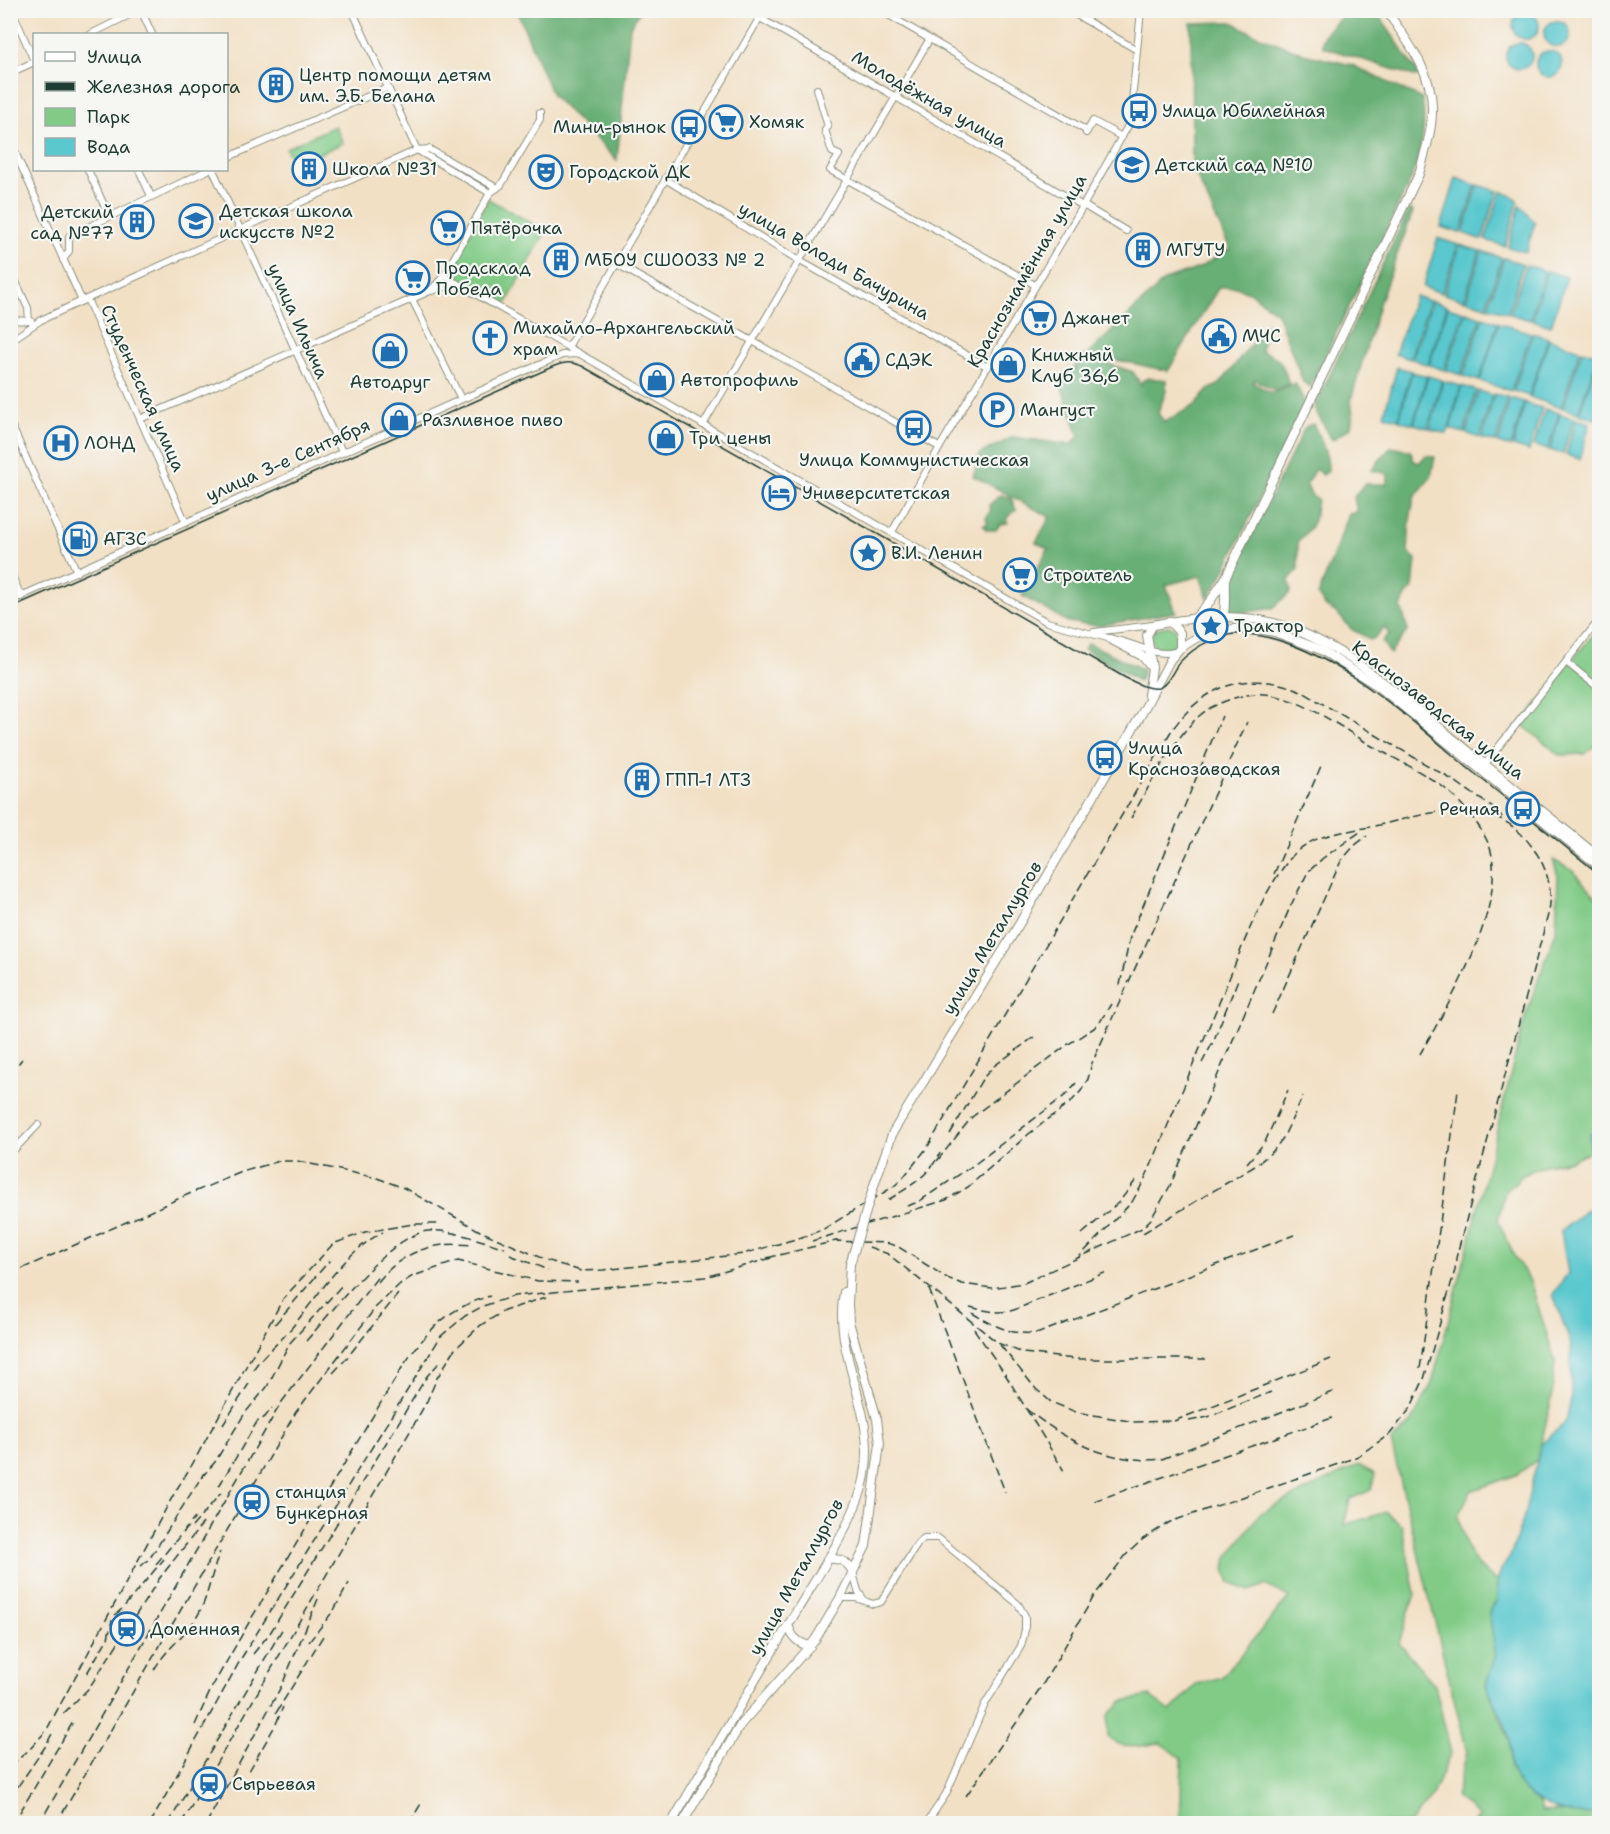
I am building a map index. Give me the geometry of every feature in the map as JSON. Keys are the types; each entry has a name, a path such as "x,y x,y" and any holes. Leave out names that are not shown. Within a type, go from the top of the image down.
{"main road":[{"path":"1195,618 1212,600 1225,579 1419,174 1430,130 1432,104 1424,71 1386,10"},
{"path":"1209,633 1218,628 1224,617 1225,579"},
{"name":"Краснозаводская улица","path":"1169,621 1224,617 1268,622 1284,626 1341,652 1383,682 1599,867"},
{"path":"1169,621 1180,633 1177,650 1142,713 1152,672 1147,635 1153,625 1169,621"},
{"name":"Краснозаводская улица","path":"1177,650 1209,633 1253,628 1275,632 1321,650 1379,687 1599,858"},
{"path":"1110,639 1142,656 1152,672"},
{"name":"улица Металлургов","path":"671,1824 827,1560 852,1513 865,1477 868,1456 867,1431 841,1326 841,1307 849,1264 881,1162 893,1132 1011,938 1142,713"},
{"name":"улица Металлургов","path":"682,1824 741,1724 810,1646 840,1598 866,1546 880,1444 877,1419 849,1322 849,1264"},
{"path":"827,1560 843,1561 848,1564 853,1573"},
{"path":"788,1625 792,1636 804,1645 810,1646"}],"street":[{"path":"12,10 33,60"},
{"path":"93,33 140,10 152,33"},
{"path":"352,10 417,150 490,193"},
{"path":"568,347 764,10"},
{"path":"880,10 1086,133 1093,121 1122,137"},
{"path":"1068,10 1137,51"},
{"name":"Краснознамённая улица","path":"892,532 939,447 1122,137 1131,117 1141,10"},
{"name":"Молодёжная улица","path":"760,18 1126,231"},
{"path":"703,425 929,40"},
{"path":"10,73 33,62"},
{"path":"228,157 387,88"},
{"path":"817,89 828,127 825,130 832,152 839,155 830,170 1035,285"},
{"path":"430,291 444,276 490,193 497,188 540,120 540,113"},
{"name":"Студенческая улица","path":"10,141 63,260 140,418 186,523"},
{"path":"10,341 41,320 417,150 429,149 497,188"},
{"path":"437,162 441,155"},
{"path":"88,171 109,216"},
{"path":"139,171 151,196"},
{"path":"63,260 69,251 69,236 206,171"},
{"name":"улица Ильича","path":"213,171 342,452"},
{"path":"470,182 475,174"},
{"name":"улица Володи Бачурина","path":"665,179 800,261 988,366"},
{"path":"615,263 939,447"},
{"path":"10,269 28,308 29,321"},
{"path":"444,276 1047,622 1149,651 1164,654 1177,650"},
{"path":"140,418 430,291 457,283"},
{"path":"412,299 461,399"},
{"path":"10,320 41,320"},
{"path":"561,342 562,355"},
{"name":"улица 3-е Сентября","path":"10,601 562,355 580,355"},
{"path":"11,422 77,572"},
{"path":"10,570 21,597"},
{"path":"1482,767 1599,620"},
{"path":"1087,633 1153,625"},
{"path":"1566,662 1599,689"},
{"path":"10,1154 38,1125"},
{"path":"840,1598 864,1600 873,1604 881,1602 918,1543 924,1538 938,1538 1023,1611 1025,1630 1021,1646 985,1704 946,1794 926,1824"},
{"path":"853,1573 858,1591 864,1600"}],"green space":[{"path":"517,11 640,11 630,27 617,160 552,95"},
{"path":"1339,11 1376,11 1418,73 1417,77 1323,47 1325,34 1341,17"},
{"path":"1232,22 1254,34 1307,55 1352,65 1422,99 1424,119 1422,138 1413,175 1310,387 1303,382 1277,313 1249,292 1236,287 1219,287 1168,371 1088,354 1165,280 1199,268 1230,249 1192,166 1191,23"},
{"path":"335,126 343,143 294,165 286,148"},
{"path":"488,199 546,231 505,306 447,275"},
{"path":"1409,209 1413,211 1380,301 1351,400 1353,414 1351,427 1332,440 1314,408"},
{"path":"1267,324 1261,351 1278,359 1289,384 1274,390 1255,380 1253,383 1272,393 1295,383 1305,403 1222,576 1208,598 1200,576 1166,585 1176,612 1098,626 1068,622 1022,596 1048,549 1036,542 1050,517 973,476 980,454 1013,437 1071,445 1079,436 1062,388 1082,355 1133,372 1141,385 1142,381 1148,378 1166,380 1166,391 1158,413 1164,422 1194,406 1208,390 1220,384"},
{"path":"1313,424 1326,453 1328,471 1323,475 1315,469 1306,484 1312,496 1318,500 1313,523 1298,542 1298,570 1289,580 1291,592 1273,608 1236,614 1230,611 1228,593 1231,578 1305,427"},
{"path":"1391,447 1411,451 1413,460 1419,463 1426,455 1435,457 1431,477 1414,498 1410,520 1408,552 1416,559 1413,588 1401,607 1408,630 1390,654 1382,641 1389,634 1384,627 1371,640 1351,629 1337,613 1326,607 1318,596 1349,514 1357,512 1354,497 1364,484 1387,484 1388,474 1371,470"},
{"path":"1001,495 1011,498 1016,510 1006,519 1008,523 1000,524 996,530 987,530 983,526 988,523 986,518 991,510 989,505"},
{"path":"1168,626 1175,629 1178,642 1169,649 1156,648 1151,640 1154,631"},
{"path":"1599,627 1599,742 1585,754 1560,755 1521,724"},
{"path":"1088,643 1142,669 1140,680 1138,681 1084,649"},
{"path":"1553,860 1572,870 1599,900 1599,1130 1589,1135 1591,1151 1571,1160 1545,1165 1523,1175 1505,1192 1498,1220 1514,1256 1530,1281 1555,1360 1552,1398 1537,1460 1516,1475 1471,1491 1458,1516 1474,1560 1497,1582 1497,1601 1489,1612 1496,1655 1486,1685 1510,1741 1510,1768 1522,1787 1539,1803 1542,1812 1585,1814 1599,1812 1599,1823 1473,1823 1480,1817 1456,1797 1467,1752 1391,1442 1411,1423 1432,1383 1524,1020 1556,931 1558,876"},
{"path":"1358,1465 1375,1474 1371,1490 1350,1499 1344,1525 1386,1512 1402,1526 1415,1594 1399,1643 1435,1685 1451,1753 1431,1797 1410,1823 1180,1823 1182,1758 1160,1743 1133,1747 1114,1742 1108,1737 1108,1715 1123,1701 1150,1696 1170,1711 1197,1684 1222,1677 1289,1597 1265,1585 1249,1591 1230,1583 1225,1569 1227,1558 1260,1513"}],"water":[{"path":"1526,13 1535,17 1539,26 1535,35 1526,39 1517,35 1513,26 1517,17"},
{"path":"1557,21 1566,25 1570,34 1566,43 1557,47 1548,43 1544,34 1548,25"},
{"path":"1519,43 1528,47 1532,56 1528,65 1519,69 1510,65 1506,56 1510,47"},
{"path":"1549,51 1558,55 1562,64 1558,73 1549,77 1540,73 1536,64 1540,55"},
{"path":"1456,178 1476,185 1461,233 1441,227"},
{"path":"1478,185 1498,191 1482,240 1463,233"},
{"path":"1501,191 1514,197 1518,202 1505,246 1485,240"},
{"path":"1520,205 1535,223 1526,252 1508,247"},
{"path":"1438,238 1458,245 1442,293 1423,287"},
{"path":"1460,245 1480,251 1464,300 1444,294"},
{"path":"1482,251 1502,258 1486,306 1466,300"},
{"path":"1504,258 1523,264 1508,313 1488,307"},
{"path":"1526,265 1545,271 1530,320 1510,314"},
{"path":"1547,271 1567,277 1551,326 1532,320"},
{"path":"1415,296 1430,301 1410,359 1395,354"},
{"path":"1432,301 1447,306 1428,365 1412,359"},
{"path":"1448,307 1464,312 1444,370 1429,365"},
{"path":"1466,312 1481,317 1461,375 1446,370"},
{"path":"1483,317 1498,322 1479,381 1463,376"},
{"path":"1499,323 1531,333 1511,391 1480,381"},
{"path":"1533,333 1548,338 1529,396 1513,391"},
{"path":"1549,339 1580,350 1561,408 1530,397"},
{"path":"1582,350 1598,355 1578,413 1563,408"},
{"path":"1599,356 1599,404 1595,419 1579,414"},
{"path":"1397,367 1411,371 1398,419 1384,415"},
{"path":"1412,372 1427,376 1413,424 1399,420"},
{"path":"1428,376 1442,380 1428,428 1414,424"},
{"path":"1443,381 1461,386 1447,434 1430,429"},
{"path":"1462,386 1476,390 1464,433 1450,429"},
{"path":"1478,391 1492,395 1480,438 1466,433"},
{"path":"1494,394 1508,397 1496,442 1482,439"},
{"path":"1510,398 1524,402 1511,447 1498,443"},
{"path":"1525,403 1542,408 1529,451 1513,446"},
{"path":"1545,409 1559,413 1548,450 1534,445"},
{"path":"1560,414 1574,418 1563,454 1550,450"},
{"path":"1576,419 1590,423 1580,459 1566,455"},
{"path":"1599,1130 1599,1183 1592,1165 1589,1135"},
{"path":"1599,1204 1600,1812 1587,1814 1560,1811 1548,1806 1536,1800 1517,1781 1511,1769 1508,1734 1486,1685 1496,1655 1489,1612 1497,1601 1497,1582 1502,1568 1510,1557 1524,1516 1541,1445 1566,1421 1571,1399 1571,1345 1553,1294 1568,1273 1561,1231 1584,1212"}],"tram line":[{"path":"10,608 552,367 574,363 1140,685 1149,688 1161,687 1178,664 1192,651 1209,641 1228,635 1247,634 1277,640 1307,651 1366,685 1394,706 1600,875"}],"railway":[{"path":"10,1274 189,1194 242,1172 279,1161 297,1161 377,1178 404,1188 480,1231 546,1260 581,1271 743,1254 822,1230 893,1187 927,1148 1170,733 1197,703 1228,686 1245,682 1263,682 1301,691 1456,782 1496,810 1502,817"},
{"path":"1131,818 1167,756 1190,725 1214,706 1249,695 1271,695 1310,709 1443,787 1466,809 1486,838 1492,856 1493,879 1489,905 1471,958 1420,1054"},
{"path":"1120,985 1130,937 1222,716"},
{"path":"812,1241 946,1200 968,1187 1030,1133 1071,1102 1081,1091 1247,722"},
{"path":"1274,874 1321,766"},
{"path":"966,1796 1043,1684 1094,1596 1126,1555 1143,1539 1170,1522 1358,1456 1390,1434 1410,1409 1424,1379 1455,1270 1456,1258 1549,911 1550,895 1546,872 1535,851 1518,831 1500,818 1480,812 1459,810 1438,812 1330,835 1310,842 1294,854 1274,881 1258,911 1140,1188 1132,1202 1078,1258"},
{"path":"767,1258 836,1241 886,1243 897,1246 947,1278 962,1284 992,1288 1024,1283 1142,1228 1151,1219 1170,1186 1291,905 1308,872 1323,858 1360,832"},
{"path":"1272,1014 1341,861 1354,846 1367,836"},
{"path":"1202,1063 1213,1042 1239,977"},
{"path":"937,1161 972,1117 1067,1045 1094,1028 1111,1004"},
{"path":"950,1134 983,1078 994,1066 1037,1035"},
{"path":"10,1074 22,1059"},
{"path":"907,1206 918,1202 975,1164 1067,1094 1076,1083"},
{"path":"1247,1163 1265,1142 1288,1090"},
{"path":"1420,1369 1458,1091"},
{"path":"1143,1233 1255,1166 1273,1151 1283,1138 1303,1096"},
{"path":"888,1200 924,1175 940,1153"},
{"path":"1082,1234 1119,1202 1136,1180"},
{"path":"10,1766 46,1731 175,1492 283,1299 333,1244 365,1232 413,1224 440,1224"},
{"path":"306,1341 379,1260 412,1236 428,1231 446,1232 505,1248"},
{"path":"253,1370 298,1320 342,1264 368,1241 383,1232"},
{"path":"972,1313 1004,1329 1021,1333 1039,1333 1294,1235"},
{"path":"378,1282 397,1263 420,1250 445,1245 473,1245"},
{"path":"869,1247 888,1254 998,1343 1023,1353 1075,1359 1206,1359"},
{"path":"510,1255 548,1270"},
{"path":"150,1824 242,1657 441,1336 465,1316 483,1306 514,1296 705,1277 775,1257"},
{"path":"275,1324 330,1260"},
{"path":"56,1824 296,1412 376,1307 400,1284 413,1276 458,1261 538,1281 578,1282"},
{"path":"970,1307 997,1312 1014,1310 1107,1272"},
{"path":"39,1824 281,1403 380,1274"},
{"path":"201,1478 215,1462 245,1413 267,1387 289,1344 343,1284"},
{"path":"929,1289 1005,1492"},
{"path":"333,1373 398,1294"},
{"path":"195,1725 212,1687 251,1619 403,1366 439,1322 461,1307 490,1296"},
{"path":"181,1824 412,1428 437,1378 455,1349 481,1325 504,1311 546,1297"},
{"path":"974,1329 1005,1374 1064,1471"},
{"path":"1000,1345 1036,1389 1051,1402 1076,1412 1135,1422 1174,1421 1331,1359"},
{"path":"253,1654 270,1633 427,1376 440,1362"},
{"path":"223,1425 250,1382"},
{"path":"1026,1409 1057,1431 1106,1454 1143,1460 1162,1459 1337,1390"},
{"path":"1189,1421 1208,1417 1271,1392"},
{"path":"219,1486 257,1422 265,1417 272,1408"},
{"path":"1094,1501 1332,1418"},
{"path":"141,1566 150,1558 204,1473"},
{"path":"192,1527 221,1493"},
{"path":"156,1564 195,1518"},
{"path":"63,1714 89,1688 159,1579 203,1523"},
{"path":"154,1670 198,1615 220,1552"},
{"path":"115,1615 164,1559"},
{"path":"309,1642 334,1610 349,1583"},
{"path":"206,1824 282,1685 318,1599"},
{"path":"87,1673 108,1638 112,1620"},
{"path":"168,1824 283,1628"},
{"path":"276,1713 323,1636"},
{"path":"249,1771 283,1707"},
{"path":"13,1824 73,1722"},
{"path":"10,1798 54,1730"},
{"path":"409,1824 422,1802"}],"place":[{"name":"Центр помощи детям им. Э.Б. Белана","path":"276,85"},
{"name":"Улица Юбилейная","path":"1139,111"},
{"name":"Хомяк","path":"726,122"},
{"name":"Мини-рынок","path":"689,127"},
{"name":"Детский сад №10","path":"1132,165"},
{"name":"Школа №31","path":"309,169"},
{"name":"Городской ДК","path":"546,172"},
{"name":"Детская школа искусств №2","path":"196,221"},
{"name":"Детский сад №77","path":"137,222"},
{"name":"Пятёрочка","path":"448,228"},
{"name":"МГУТУ","path":"1143,250"},
{"name":"МБОУ СШООЗЗ № 2","path":"561,260"},
{"name":"Продсклад Победа","path":"413,278"},
{"name":"Джанет","path":"1039,318"},
{"name":"МЧС","path":"1219,336"},
{"name":"Михайло-Архангельский храм","path":"490,338"},
{"name":"Автодруг","path":"390,351"},
{"name":"СДЭК","path":"862,360"},
{"name":"Книжный Клуб 36,6","path":"1008,365"},
{"name":"Автопрофиль","path":"657,380"},
{"name":"Мангуст","path":"997,410"},
{"name":"Разливное пиво","path":"399,420"},
{"name":"Улица Коммунистическая","path":"914,428"},
{"name":"Три цены","path":"666,438"},
{"name":"ЛОНД","path":"61,443"},
{"name":"Университетская","path":"779,493"},
{"name":"АГЗС","path":"80,539"},
{"name":"В.И. Ленин","path":"868,553"},
{"name":"Строитель","path":"1020,575"},
{"name":"Трактор","path":"1211,626"},
{"name":"Улица Краснозаводская","path":"1105,758"},
{"name":"ГПП-1 ЛТЗ","path":"642,780"},
{"name":"Речная","path":"1523,809"},
{"name":"станция Бункерная","path":"252,1502"},
{"name":"Доменная","path":"127,1629"},
{"name":"Сырьевая","path":"209,1784"}]}
